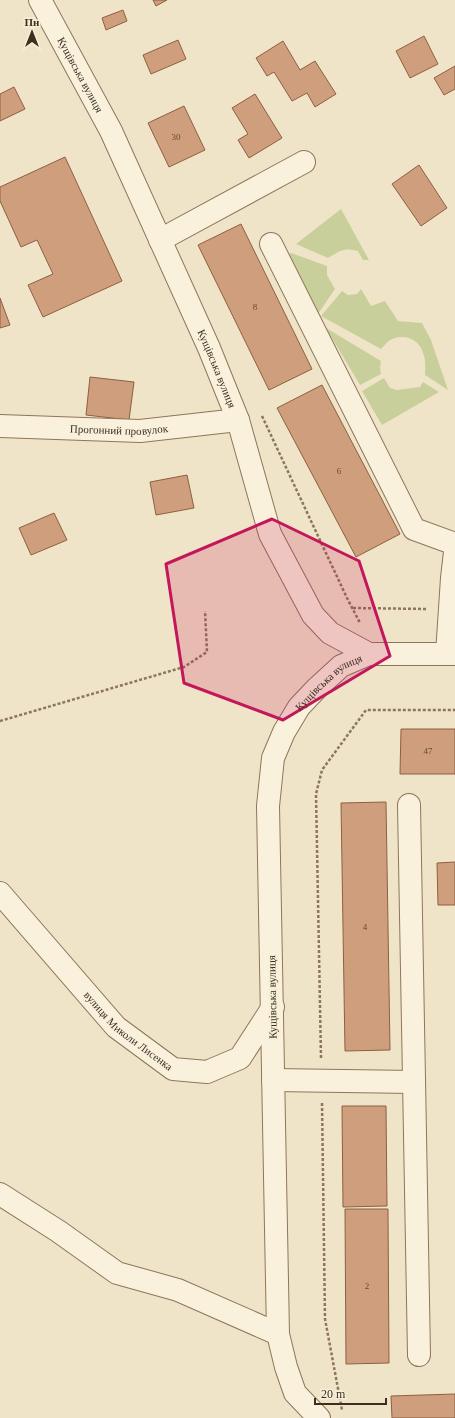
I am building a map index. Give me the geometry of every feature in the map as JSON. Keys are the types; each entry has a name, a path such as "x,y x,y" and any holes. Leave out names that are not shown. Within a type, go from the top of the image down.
{"street":[{"name":"Кущівська вулиця","path":"40,0 111,131 209,348 238,420 270,534 313,615 330,633 368,654"},
{"path":"160,240 304,162"},
{"path":"271,244 414,529 455,544"},
{"name":"Прогонний провулок","path":"0,426 140,431 238,420"},
{"path":"368,654 451,654 450,609 455,552"},
{"name":"Кущівська вулиця","path":"319,1418 295,1393 286,1367 278,1334 268,806 273,758 284,732 300,707 317,688 341,666 368,654"},
{"path":"409,805 419,1355"},
{"name":"вулиця Миколи Лисенка","path":"0,893 116,1027 173,1069 207,1072 240,1058 273,1007"},
{"path":"273,1080 414,1082"},
{"path":"0,1194 58,1231 117,1273 178,1290 278,1334"}],"path":[{"path":"260,411 352,608 361,624 368,654"},
{"path":"352,608 450,609"},
{"path":"0,721 184,667 207,652 205,611"},
{"path":"344,1418 325,1319 316,794 322,770 366,710 455,710"}],"highlighted area":[{"path":"272,519 359,561 390,656 283,720 184,683 166,564"}],"green space":[{"path":"341,209 369,260 363,260 358,251 349,249 328,258 296,244"},
{"path":"291,253 327,266 327,275 335,289 318,314 285,257"},
{"path":"361,289 371,306 385,301 398,321 422,323 431,340 448,390 425,375 424,356 421,348 414,341 406,337 395,338 390,340 381,349 321,316 342,291 348,295 357,294"},
{"path":"326,328 381,361 381,374 360,385"},
{"path":"384,378 390,388 397,390 420,387 423,382 439,392 382,425 362,391"}],"building":[{"path":"153,0 167,0 156,6"},
{"path":"123,10 127,21 106,30 102,18"},
{"path":"424,36 438,64 410,78 396,51"},
{"path":"178,40 186,59 151,74 143,55"},
{"path":"283,41 300,70 315,61 336,94 315,107 307,93 292,101 274,72 267,76 256,58"},
{"path":"455,66 455,89 444,95 434,78"},
{"path":"14,87 25,109 0,121 0,94"},
{"path":"255,94 282,138 249,158 238,140 248,134 232,108"},
{"path":"184,106 205,150 169,167 148,123"},
{"path":"65,157 122,281 43,317 28,285 53,274 37,240 21,247 0,201 0,187"},
{"path":"419,165 447,208 421,226 392,184"},
{"path":"241,224 312,369 269,390 198,245"},
{"path":"0,298 10,325 0,328"},
{"path":"90,377 134,382 129,420 86,415"},
{"path":"322,385 400,534 356,557 277,408"},
{"path":"187,475 194,508 156,515 150,482"},
{"path":"54,513 67,540 31,555 19,528"},
{"path":"401,729 455,729 455,774 400,774"},
{"path":"386,802 390,1050 345,1051 341,803"},
{"path":"455,862 455,905 438,905 437,863"},
{"path":"342,1106 386,1106 387,1206 343,1207"},
{"path":"345,1209 388,1209 389,1363 346,1364"},
{"path":"455,1394 455,1418 392,1418 391,1396"}]}
